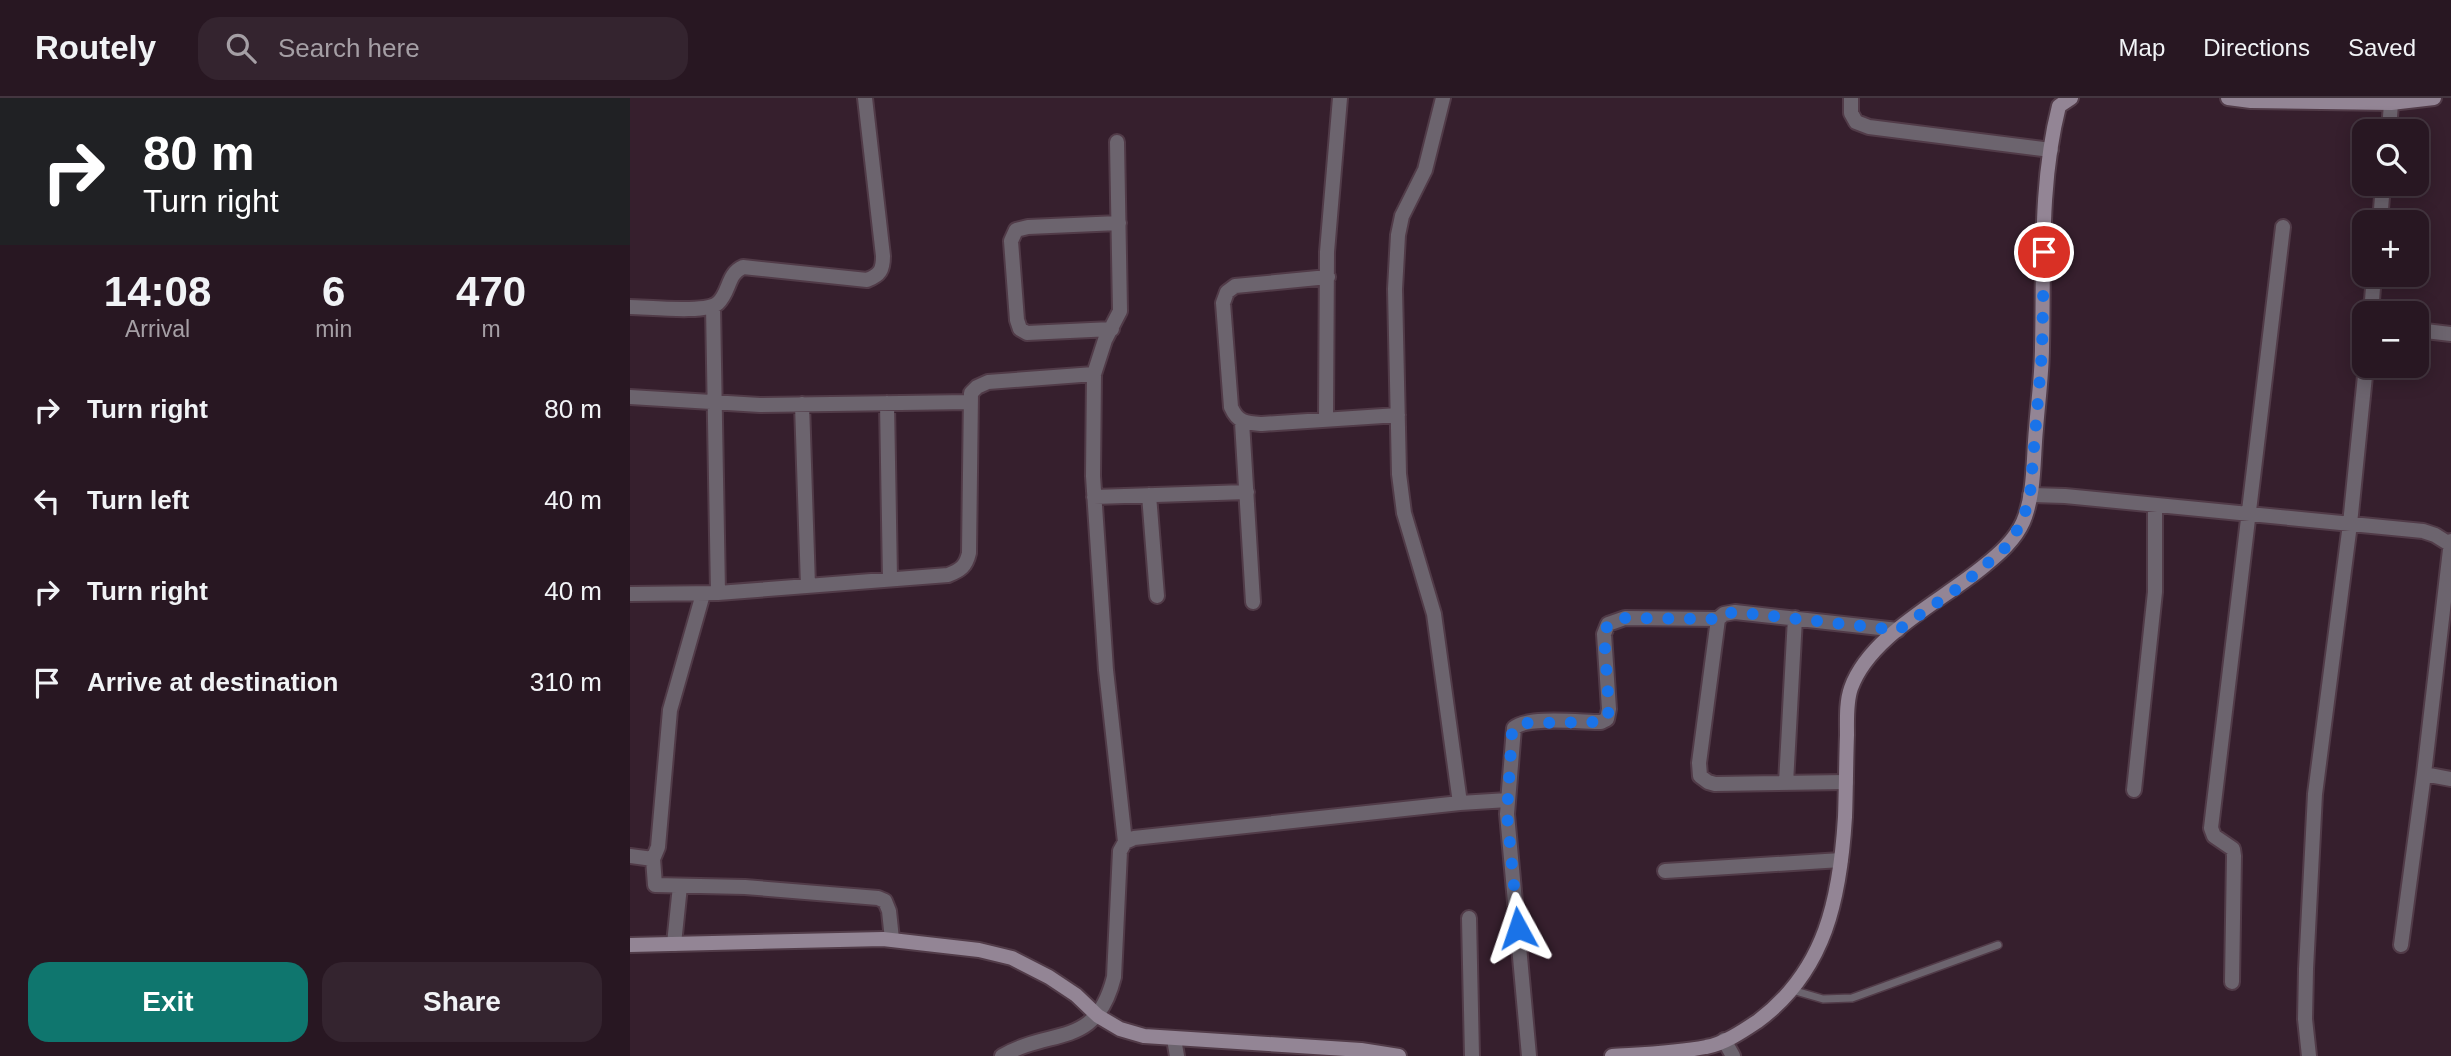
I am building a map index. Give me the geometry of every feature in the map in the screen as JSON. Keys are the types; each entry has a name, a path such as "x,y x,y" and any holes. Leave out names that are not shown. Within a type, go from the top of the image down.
{"street":[{"path":"630,307 713,306 721,300 732,275 743,267 867,280 876,277 881,271 883,256 865,98"},
{"path":"1326,418 1327,251 1340,98"},
{"path":"1443,98 1425,170 1402,216 1398,234 1395,289 1398,415 1401,498 1433,614 1460,803"},
{"path":"1852,98 1851,113 1856,122 1869,127 2051,150"},
{"path":"1612,1056 1708,1047 1743,1031 1792,990 1814,959 1827,926 1840,860 1850,690 1862,665 1887,637 1961,586 2004,549 2022,523 2030,495 2042,352 2045,202 2059,106 2071,98"},
{"path":"2228,98 2251,101 2391,103 2434,98"},
{"path":"2390,119 2391,103"},
{"path":"1002,1056 1022,1046 1087,1026 1098,1016 1111,990 1114,977 1120,851 1125,842 1106,670 1094,497 1094,374 1102,348 1120,311 1117,142"},
{"path":"1112,329 1027,333 1020,329 1011,241 1016,230 1028,227 1118,223"},
{"path":"2232,982 2234,856 2229,845 2214,836 2211,828 2283,227"},
{"path":"1328,277 1235,286 1224,297 1231,407 1235,416 1242,422 1262,424 1398,415"},
{"path":"713,306 718,593"},
{"path":"2429,331 2451,334"},
{"path":"630,594 718,593 948,575 960,570 967,564 969,552 971,393 976,387 988,382 1094,374"},
{"path":"2309,1056 2305,982 2315,794 2350,524 2364,378"},
{"path":"630,397 802,404 970,402"},
{"path":"887,403 890,579"},
{"path":"802,404 808,586"},
{"path":"1242,422 1253,602"},
{"path":"1094,497 1247,492"},
{"path":"1149,495 1157,596"},
{"path":"2030,495 2065,496 2423,531 2451,544 2401,945"},
{"path":"2134,790 2155,592 2155,506"},
{"path":"703,594 670,710 658,846 653,859 653,882 655,885 745,887 878,898 886,901 892,939"},
{"path":"1529,1056 1508,800 1512,732 1516,726 1532,722 1601,722 1609,716 1604,634 1608,624 1625,618 1718,619 1724,614 1735,612 1898,630"},
{"path":"1786,783 1795,618"},
{"path":"1718,619 1699,763 1700,776 1708,782 1716,783 1846,782"},
{"path":"2424,774 2451,779"},
{"path":"1125,842 1135,838 1508,800"},
{"path":"630,856 653,859"},
{"path":"1665,871 1840,860"},
{"path":"674,944 680,886"},
{"path":"1469,918 1472,1056"},
{"path":"630,945 892,939 967,948 1012,958 1076,995 1098,1016 1120,1029 1144,1036 1361,1050 1399,1056"},
{"path":"1174,1039 1177,1056"},
{"path":"1724,1040 1733,1056"}],"lane":[{"path":"1792,990 1823,999 1844,1000 1998,945"}],"route":[{"path":"1518,928 1507,814 1512,732 1521,723 1601,722 1607,719 1609,709 1604,634 1608,624 1625,618 1718,619 1724,614 1735,612 1898,630 1961,586 2004,549 2022,523 2030,495 2042,352 2044,252"}]}
